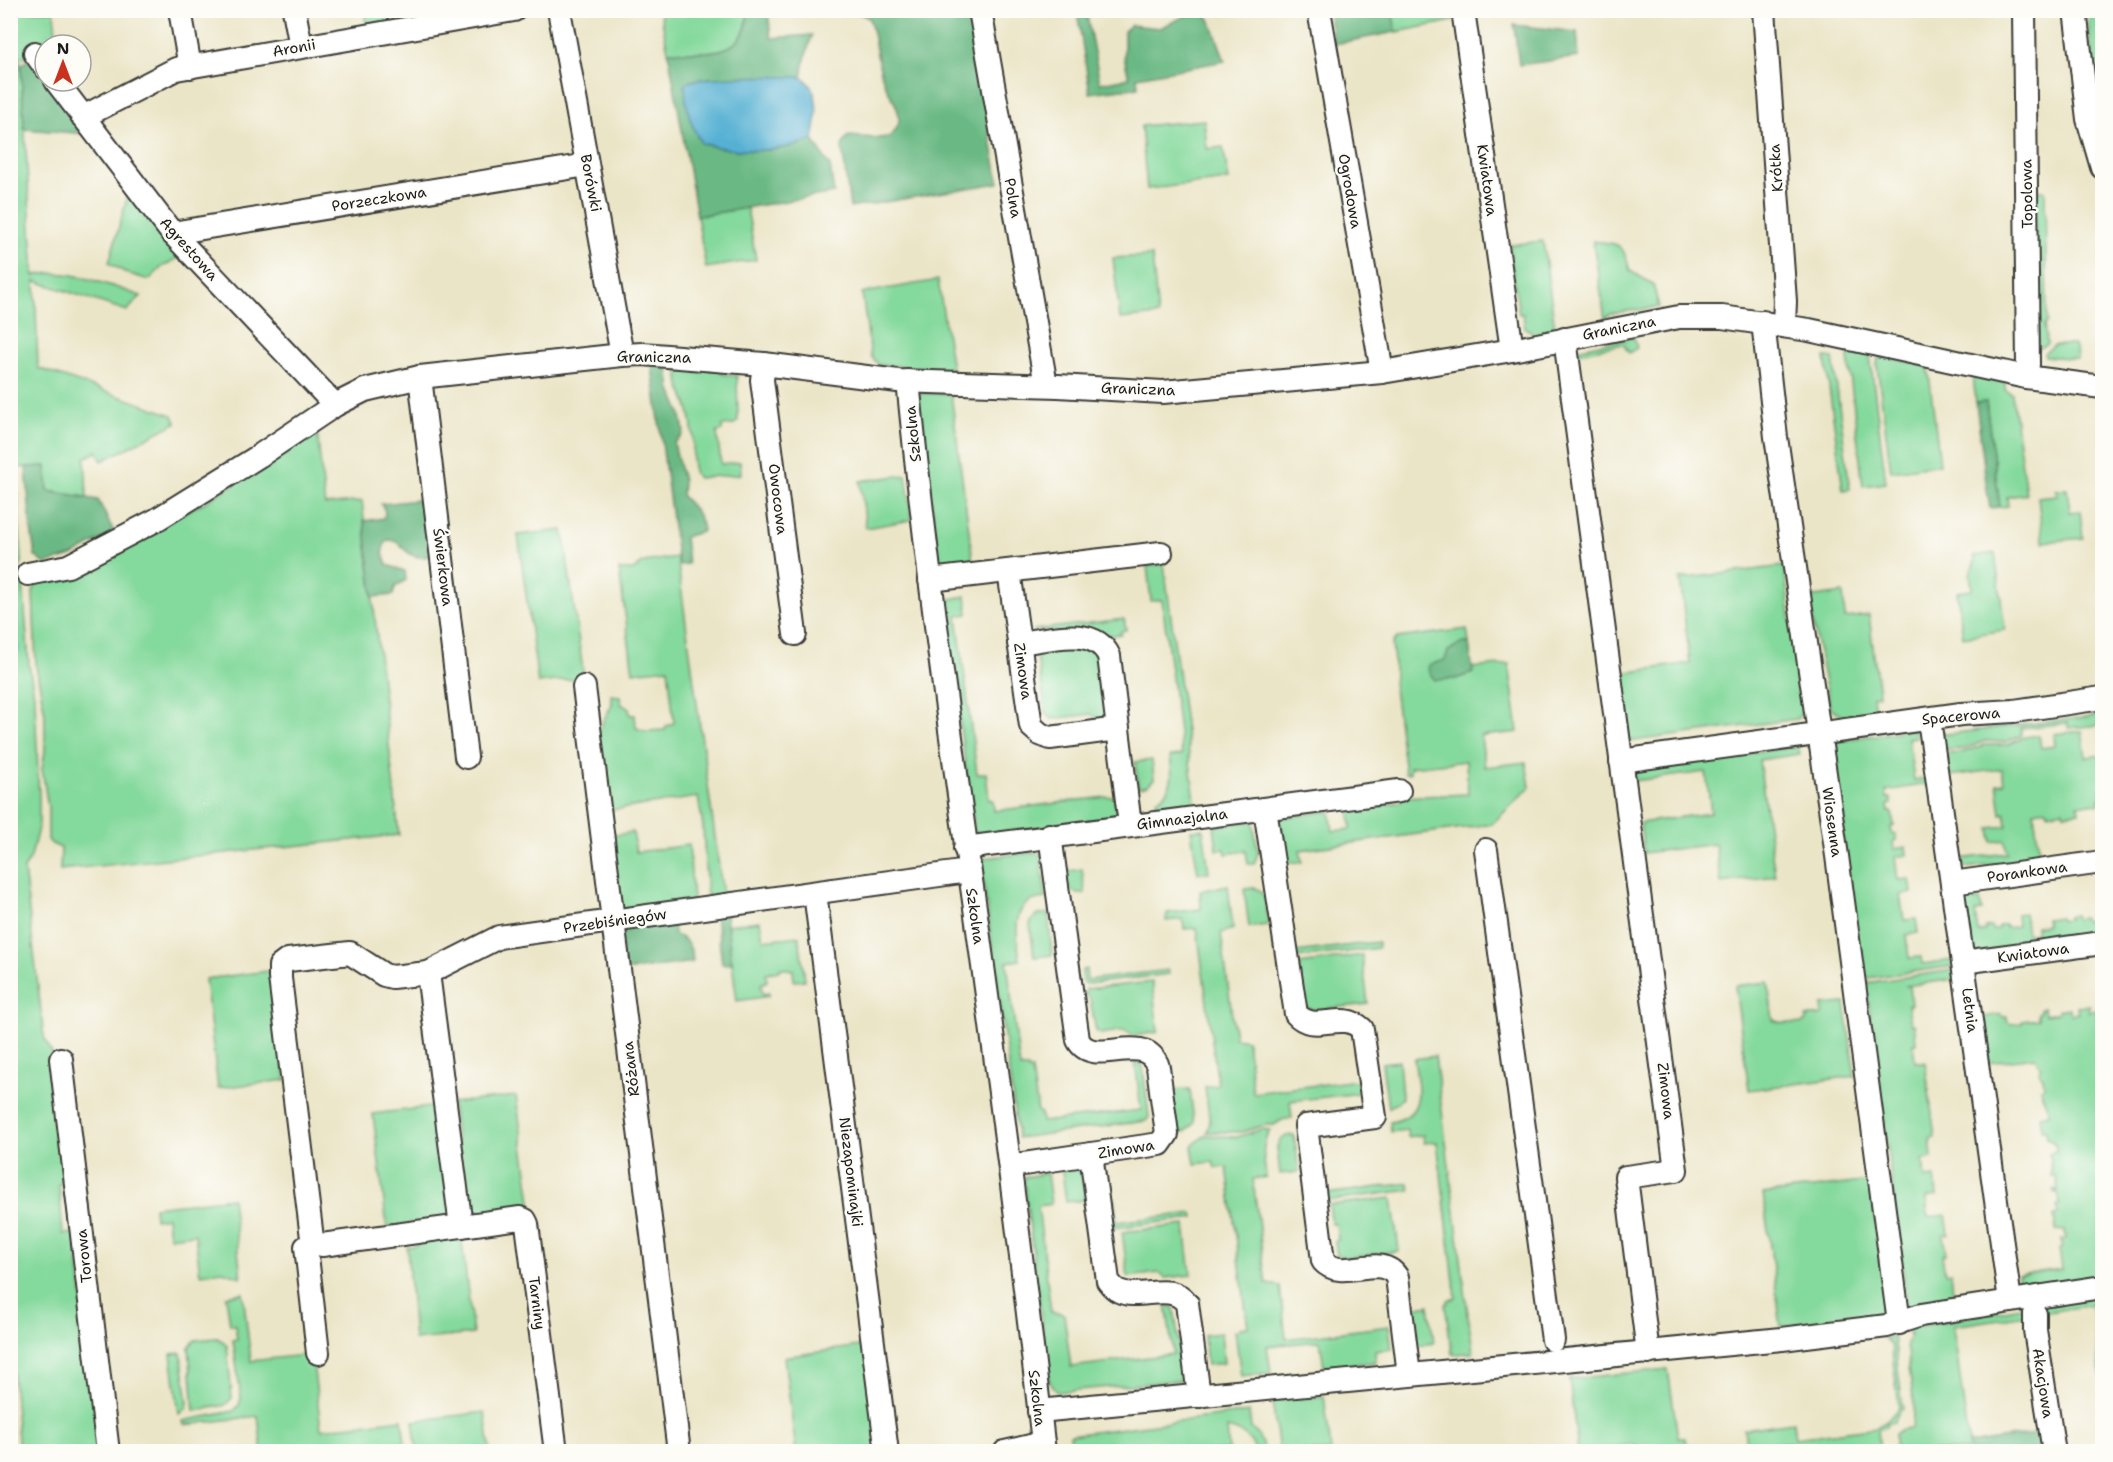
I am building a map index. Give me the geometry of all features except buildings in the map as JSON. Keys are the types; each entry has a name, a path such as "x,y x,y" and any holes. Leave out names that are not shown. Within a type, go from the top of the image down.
{"street":[{"path":"180,10 190,67"},
{"path":"294,10 301,47"},
{"name":"Aronii","path":"83,117 176,69 514,10"},
{"name":"Borówki","path":"559,10 622,355"},
{"name":"Polna","path":"980,10 1046,385"},
{"name":"Ogrodowa","path":"1319,10 1382,372"},
{"name":"Kwiatowa","path":"1463,10 1512,350"},
{"name":"Krótka","path":"1764,10 1785,301 1773,323"},
{"name":"Topolowa","path":"2024,10 2028,272 2026,377"},
{"path":"2075,10 2088,119 2099,141 2103,167"},
{"name":"Agrestowa","path":"65,93 172,233 335,405"},
{"name":"Porzeczkowa","path":"172,233 587,165"},
{"name":"Graniczna","path":"28,574 68,566 156,520 335,405 365,390 420,377 622,355 664,355 764,364 841,375 908,381 1046,385 1163,392 1382,372 1512,350 1679,316 1722,316 1773,323 2026,377 2103,387"},
{"name":"Wiosenna","path":"1773,323 1788,521 1820,734 1899,1323"},
{"path":"1565,339 1621,761"},
{"name":"Owocowa","path":"764,364 762,380 795,634"},
{"name":"Świerkowa","path":"420,377 466,757"},
{"name":"Szkolna","path":"908,381 930,580 1010,1166 1043,1448"},
{"path":"930,580 1161,553"},
{"name":"Zimowa","path":"1010,572 1029,719 1034,730 1050,738 1118,729"},
{"path":"1019,643 1079,636 1089,638 1105,648 1109,656 1130,825"},
{"name":"Różana","path":"584,687 679,1452"},
{"name":"Spacerowa","path":"1621,761 1961,714 2014,711 2103,698"},
{"name":"Letnia","path":"1929,719 2010,1301"},
{"name":"Zimowa","path":"1621,761 1676,1170 1626,1177 1648,1353"},
{"name":"Gimnazjalna","path":"965,848 1050,835 1399,791"},
{"path":"1265,809 1294,1007 1300,1018 1312,1023 1347,1020 1362,1029 1375,1117 1306,1126 1323,1261 1328,1266 1340,1270 1382,1267 1394,1273 1397,1277 1409,1375"},
{"name":"Zimowa","path":"1050,835 1078,1040 1086,1049 1093,1051 1132,1049 1149,1053 1157,1064 1167,1134 1160,1144 1091,1154 1108,1281 1120,1292 1169,1292 1183,1298 1187,1303 1199,1396"},
{"path":"1486,850 1553,1340"},
{"name":"Porankowa","path":"1952,883 2103,862"},
{"name":"Przebiśniegów","path":"314,1241 310,1233 280,970 280,966 288,960 350,953 384,975 392,977 428,973 499,937 968,870"},
{"name":"Niezapominajki","path":"815,893 887,1452"},
{"name":"Kwiatowa","path":"1963,962 2103,943"},
{"path":"428,973 461,1226"},
{"name":"Torowa","path":"62,1059 108,1452"},
{"path":"1010,1166 1091,1154"},
{"name":"Tarniny","path":"314,1241 322,1245 520,1218 526,1222 556,1452"},
{"path":"314,1241 306,1247 318,1353"},
{"path":"1039,1411 1782,1340 1899,1323 1921,1315 2103,1287"},
{"name":"Akacjowa","path":"2035,1314 2035,1330 2054,1452"},
{"path":"1005,1452 1043,1448"}],"green space":[{"path":"10,11 54,11 56,33 33,33 33,58 20,57 34,276 73,275 141,296 127,311 35,281 38,368 173,415 176,423 102,461 97,451 85,458 87,497 48,491 46,466 15,468 22,562 20,568 11,570"},
{"path":"364,11 425,11 427,18 367,29"},
{"path":"660,11 747,11 746,27 741,38 721,50 668,51"},
{"path":"747,11 768,11 771,38 812,35 802,77 710,78 690,81 701,143 729,149 772,150 813,140 830,166 834,193 697,216 668,51 708,52 732,45 741,38 746,27"},
{"path":"854,11 967,11 999,183 850,208 842,146 848,136 890,137 899,121 896,106 881,74 869,18"},
{"path":"1077,11 1086,11 1100,83 1129,78 1124,57 1124,31 1131,25 1160,28 1185,16 1204,14 1210,19 1225,61 1137,77 1138,87 1090,93"},
{"path":"1328,11 1392,11 1396,32 1334,44"},
{"path":"1392,11 1452,11 1453,21 1396,32"},
{"path":"2102,15 2102,120 2100,121 2088,24 2090,17"},
{"path":"1514,25 1577,32 1579,57 1519,65"},
{"path":"31,60 33,62 33,93 58,93 90,134 24,129 21,64"},
{"path":"1204,120 1207,149 1223,147 1229,180 1147,189 1141,126"},
{"path":"130,187 184,254 162,267 149,280 126,273 109,263"},
{"path":"2034,191 2044,191 2045,194 2047,323 2044,325 2047,344 2038,349"},
{"path":"747,208 756,260 706,268 697,216"},
{"path":"1543,241 1555,329 1534,333 1525,328 1523,314 1519,314 1509,245"},
{"path":"1593,241 1615,245 1623,250 1630,271 1653,284 1659,307 1614,313 1605,319"},
{"path":"1152,256 1158,315 1120,319 1113,258"},
{"path":"938,280 952,369 879,365 871,357 862,293"},
{"path":"1634,337 1637,348 1629,353 1623,344 1578,353 1576,349"},
{"path":"2055,345 2074,345 2077,359 2045,356 2044,353"},
{"path":"1853,348 1867,352 1870,356 1886,483 1863,486 1848,357"},
{"path":"1825,357 1833,358 1850,489 1843,490"},
{"path":"1885,357 1928,366 1940,464 1891,471 1877,365 1878,358"},
{"path":"652,367 668,367 671,390 680,412 684,431 674,443 683,481 682,496 696,511 702,525 703,531 685,537 688,564 679,565 677,557"},
{"path":"679,368 721,369 722,374 737,376 738,421 733,425 722,426 722,431 717,432 721,464 740,462 741,474 698,478 695,474 691,420 679,382"},
{"path":"1973,376 2005,383 2005,390 2012,394 2026,494 2007,497 2008,506 2000,507 1986,402 1976,403"},
{"path":"921,393 951,394 974,569 945,571 939,565 918,399"},
{"path":"1986,402 2000,507 1990,508 1976,403"},
{"path":"317,431 325,505 362,501 399,835 60,870 61,848 48,840 48,808 42,769 45,751 45,714 36,666 33,592 36,585 207,501"},
{"path":"46,466 48,491 98,500 114,532 72,556 45,564 35,556 26,467"},
{"path":"906,475 912,520 866,528 860,481"},
{"path":"2067,489 2070,512 2080,511 2083,538 2043,542 2038,497 2057,495 2056,490"},
{"path":"426,499 434,556 414,556 396,542 388,540 383,549 387,565 405,571 406,580 395,587 393,595 373,597 364,521 384,518 385,511 381,504"},
{"path":"563,530 584,678 538,683 518,535"},
{"path":"1995,553 2005,630 1963,637 1957,592 1972,589 1970,574 1975,561 1974,556"},
{"path":"677,557 723,896 707,899 703,826 698,797 606,811 598,732 612,704 611,695 620,696 621,704 629,708 630,715 635,715 636,728 646,731 665,730 666,726 674,723 668,668 633,672 619,570 633,570 644,562"},
{"path":"1164,564 1196,808 1157,813 1156,801 1171,782 1170,756 1182,755 1162,600 1151,601 1147,566"},
{"path":"1784,566 1802,712 1797,719 1627,742 1618,674 1690,663 1680,579"},
{"path":"10,583 23,584 29,665 35,701 39,797 39,824 31,857 24,869 44,1037 54,1058 69,1182 59,1184 63,1234 75,1233 101,1451 19,1451 10,1342"},
{"path":"1843,593 1845,618 1869,615 1879,695 1873,696 1875,713 1842,717 1830,707 1808,598"},
{"path":"966,596 968,614 957,616 977,774 986,773 989,800 993,800 994,811 1113,796 1118,809 1113,818 980,835 975,832 943,607 946,600"},
{"path":"1124,619 1126,630 1121,631 1121,634 1100,637 1033,630"},
{"path":"1467,629 1469,643 1457,645 1445,660 1428,666 1435,679 1455,679 1472,673 1472,668 1509,664 1518,732 1481,736 1485,767 1526,762 1530,787 1492,824 1300,850 1302,862 1290,862 1280,857 1274,819 1330,811 1333,831 1351,829 1350,809 1401,802 1401,797 1468,794 1466,761 1410,767 1410,773 1405,773 1394,688 1392,644 1397,638"},
{"path":"1081,643 1100,651 1112,718 1100,720 1091,714 1052,719 1046,712 1036,652 1033,651"},
{"path":"1462,643 1469,643 1473,673 1455,679 1435,680 1429,673 1428,665 1445,660 1448,651"},
{"path":"2102,715 2102,725 2068,728 2068,723 2021,728 2021,736 2005,742 1985,741 1964,749 1942,750 1940,735"},
{"path":"1915,729 1916,737 1908,738 1914,780 1927,778 1928,784 1886,791 1887,798 1891,798 1891,804 1888,805 1889,812 1892,812 1894,826 1891,827 1892,834 1896,834 1896,840 1893,841 1894,849 1906,847 1907,855 1895,857 1898,880 1910,879 1912,893 1900,895 1904,920 1916,919 1918,933 1906,935 1909,958 1921,957 1922,964 1952,960 1953,966 1861,979 1832,754 1834,754 1838,741"},
{"path":"2082,731 2086,757 2102,755 2100,804 2078,805 2079,812 2065,814 2064,810 2048,813 2047,809 2034,811 2040,858 1966,868 1961,864 1960,859 2007,853 2005,840 1992,842 1990,828 2007,826 2005,813 2001,814 1997,784 2004,783 2002,769 1949,776 1946,754 1961,753 1984,745 2008,745 2025,737 2039,735 2041,748 2055,746 2054,734"},
{"path":"1798,747 1800,754 1759,760 1775,876 1721,883 1715,844 1644,853 1640,823 1711,813 1706,772 1634,781 1631,766"},
{"path":"1152,760 1154,779 1148,785 1140,787 1135,762"},
{"path":"1253,821 1258,853 1254,864 1248,864 1246,851 1226,854 1225,849 1217,850 1214,826"},
{"path":"1203,829 1209,872 1198,873 1191,830"},
{"path":"633,832 636,852 689,845 693,901 622,914 609,836"},
{"path":"1035,852 1041,855 1046,898 1034,900 1025,905 1020,912 1017,940 1020,960 1007,962 1020,1068 1032,1070 1038,1112 1041,1113 1042,1122 1141,1110 1135,1061 1143,1068 1149,1117 1146,1121 1018,1138 981,864 984,858"},
{"path":"1082,869 1085,893 1075,892 1069,888 1063,872"},
{"path":"1228,885 1233,929 1221,933 1235,1038 1247,1040 1253,1093 1358,1080 1360,1093 1290,1101 1292,1118 1274,1125 1265,1125 1242,1132 1207,1132 1210,1123 1205,1087 1218,1085 1197,928 1184,929 1183,919 1166,921 1167,913 1201,909 1200,891"},
{"path":"1255,888 1265,898 1268,925 1249,927 1244,889"},
{"path":"1973,889 1975,900 1980,900 1982,911 1975,912 1978,932 1991,927 1992,930 2005,925 2006,928 2018,926 2017,914 2024,913 2027,934 2036,933 2036,926 2046,925 2046,919 2060,917 2061,920 2075,915 2076,919 2083,918 2084,921 2102,918 2102,936 1976,953 1968,948 1961,893"},
{"path":"1048,913 1052,955 1034,957 1030,924 1036,915"},
{"path":"726,914 732,963 722,964 716,915"},
{"path":"760,921 763,940 799,936 805,980 794,981 793,970 781,968 779,971 766,973 767,981 761,984 764,994 769,993 769,996 737,1001 727,925"},
{"path":"673,922 674,935 682,938 688,945 693,962 625,971 619,929"},
{"path":"1378,942 1378,948 1297,958 1296,952"},
{"path":"1362,955 1368,1004 1314,1010 1305,1007 1300,964"},
{"path":"1086,969 1087,980 1168,970 1169,974 1087,984 1083,983 1082,970"},
{"path":"1953,970 1955,979 1905,986 1909,986 1911,1005 1908,1005 1911,1024 1914,1024 1915,1062 1925,1062 1935,1137 1930,1139 1932,1158 1923,1160 1925,1178 1935,1177 1937,1196 1926,1198 1928,1217 1946,1215 1949,1234 1943,1235 1946,1254 1942,1255 1945,1273 1951,1272 1953,1292 1997,1286 1996,1294 1909,1307 1905,1304 1904,1278 1866,983"},
{"path":"268,971 272,975 286,1080 218,1088 205,979"},
{"path":"1152,982 1158,1032 1133,1036 1124,1030 1101,1034 1096,1031 1090,999 1085,995 1086,989"},
{"path":"1768,982 1773,1020 1776,1022 1802,1024 1807,1020 1806,1017 1823,1015 1822,1005 1845,1003 1855,1076 1749,1090 1735,986"},
{"path":"2102,1000 2102,1264 2100,1264 2102,1279 2021,1289 2018,1275 2062,1269 2059,1249 2062,1248 2061,1240 2066,1239 2065,1231 2056,1230 2054,1216 2058,1215 2057,1205 2060,1205 2058,1192 2055,1193 2054,1190 2058,1190 2056,1177 2052,1177 2049,1153 2057,1151 2054,1143 2047,1138 2046,1130 2042,1130 2040,1115 2049,1113 2040,1088 2044,1087 2041,1067 2035,1057 1988,1063 1983,1017 2001,1014 2002,1017 2007,1017 2007,1021 2011,1024 2022,1023 2022,1021 2038,1019 2040,1009 2044,1008 2045,1015 2069,1008 2070,1014 2078,1013 2077,1007 2089,1005 2089,1011 2097,1010 2098,1001"},
{"path":"1435,1056 1473,1353 1452,1354 1445,1304 1448,1300 1456,1298 1437,1142 1424,1143 1423,1135 1408,1137 1407,1130 1391,1132 1390,1122 1402,1119 1415,1107 1418,1090 1414,1059"},
{"path":"1399,1061 1402,1098 1388,1108 1382,1063"},
{"path":"1190,1089 1194,1123 1186,1131 1177,1134 1172,1090"},
{"path":"516,1096 532,1208 466,1217 452,1103"},
{"path":"437,1106 452,1219 387,1227 373,1114"},
{"path":"1263,1129 1270,1130 1264,1147 1266,1177 1253,1179 1266,1284 1280,1286 1286,1339 1389,1326 1392,1349 1375,1351 1376,1362 1324,1367 1320,1341 1267,1346 1271,1373 1241,1376 1235,1331 1248,1327 1227,1167 1215,1168 1213,1162 1195,1164 1192,1146 1205,1135 1237,1137"},
{"path":"1294,1135 1299,1172 1280,1174 1277,1147 1283,1138"},
{"path":"1075,1168 1081,1173 1085,1200 1066,1202 1062,1170"},
{"path":"1047,1173 1051,1204 1038,1206 1051,1312 1064,1314 1071,1367 1173,1354 1166,1304 1174,1308 1182,1380 1057,1392 1049,1380 1024,1181 1025,1177"},
{"path":"1870,1181 1887,1305 1881,1314 1781,1327 1763,1194"},
{"path":"1409,1183 1410,1190 1326,1201 1326,1194"},
{"path":"232,1198 241,1277 223,1271 200,1274 195,1234 169,1237 167,1217 155,1219 154,1207"},
{"path":"1392,1198 1399,1251 1348,1258 1337,1255 1336,1224 1332,1224 1329,1205"},
{"path":"1114,1199 1117,1222 1193,1213 1194,1218 1113,1228 1110,1200"},
{"path":"1185,1225 1191,1275 1165,1278 1159,1273 1128,1277 1122,1232"},
{"path":"461,1234 473,1334 414,1340 407,1247 416,1246 424,1239"},
{"path":"243,1293 251,1361 312,1354 321,1429 402,1419 406,1451 262,1451 258,1416 184,1425 183,1421 234,1411 239,1405 241,1398 233,1340 237,1339 235,1325 230,1325 226,1296"},
{"path":"2092,1295 2093,1305 2102,1303 2102,1388 2092,1305 2037,1314 2035,1304"},
{"path":"1429,1305 1434,1343 1418,1345 1413,1308"},
{"path":"2032,1305 2034,1314 1953,1326 1970,1451 1895,1451 1895,1434 1902,1429 1912,1428 1914,1405 1906,1343 1911,1334 1908,1334 1910,1328"},
{"path":"1221,1333 1224,1363 1207,1365 1204,1335"},
{"path":"1894,1336 1903,1409 1900,1410 1894,1422 1878,1430 1880,1451 1792,1451 1790,1442 1769,1445 1770,1451 1747,1451 1744,1429 1793,1422 1795,1438 1877,1427 1887,1421 1899,1407 1891,1344 1884,1338"},
{"path":"217,1338 227,1346 232,1398 225,1405 194,1411 189,1347 195,1340"},
{"path":"866,1345 881,1451 796,1451 784,1357"},
{"path":"181,1353 188,1403 186,1409 179,1414 171,1354"},
{"path":"1668,1369 1678,1438 1685,1438 1687,1451 1637,1451 1635,1444 1578,1451 1569,1379"},
{"path":"1324,1396 1331,1451 1279,1451 1272,1401"},
{"path":"485,1412 490,1451 417,1451 413,1421"},
{"path":"1249,1412 1251,1428 1258,1435 1265,1451 1255,1451 1245,1435 1227,1428 1229,1451 1112,1451 1110,1443 1072,1451 1070,1435"},
{"path":"2041,1433 2044,1451 1970,1451 1968,1444"}],"water":[{"path":"723,77 802,77 813,90 815,98 817,115 813,140 771,150 729,149 701,143 689,115 685,84"}],"waterway":[{"path":"10,528 13,569"},
{"path":"14,586 17,651"}]}
